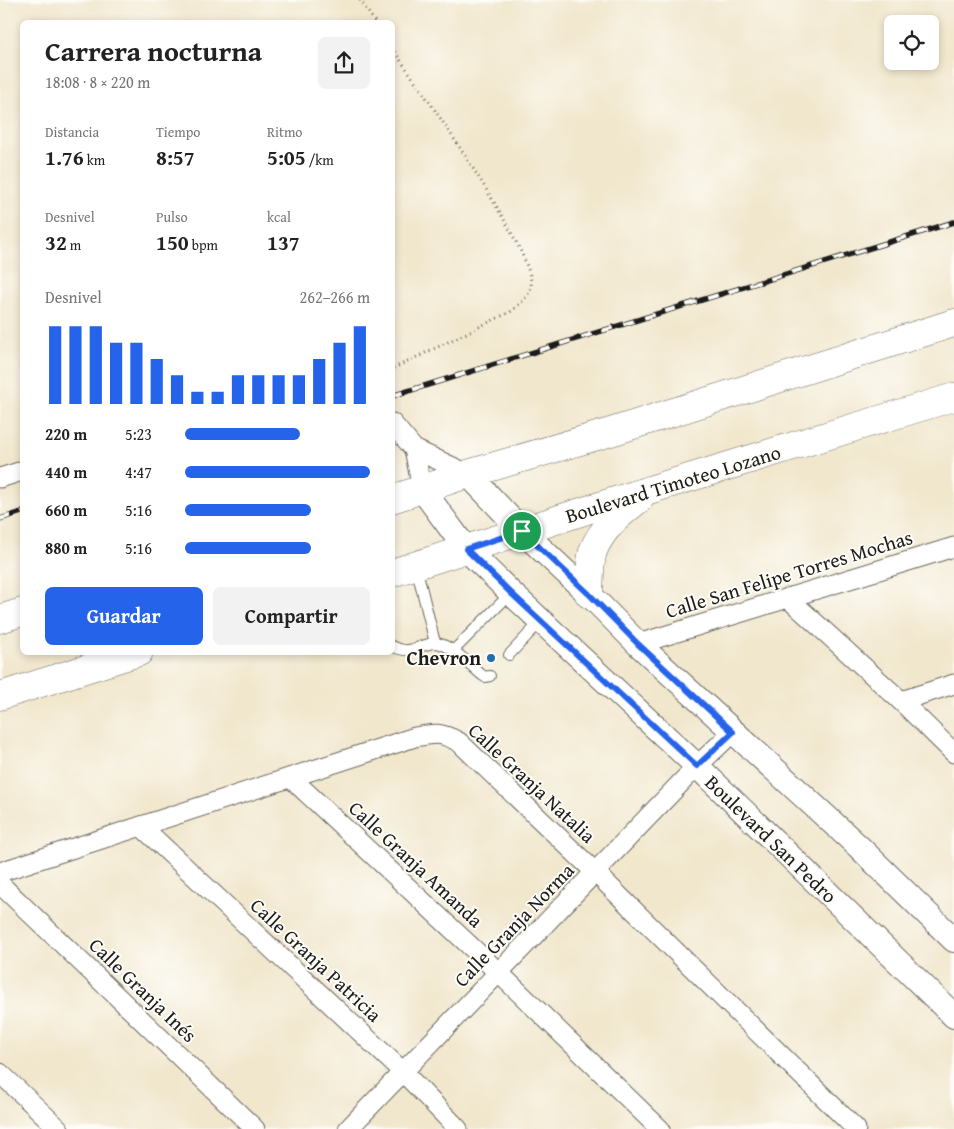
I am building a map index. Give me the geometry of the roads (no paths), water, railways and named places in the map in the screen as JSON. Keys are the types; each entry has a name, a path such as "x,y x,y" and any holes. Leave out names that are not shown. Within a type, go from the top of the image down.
{"main road":[{"path":"395,497 614,431 954,323"},
{"name":"Boulevard Timoteo Lozano","path":"404,569 650,490 954,397"},
{"path":"589,594 592,553 600,537 611,521 650,490"},
{"path":"0,619 20,613"},
{"path":"0,696 129,655"}],"street":[{"path":"395,427 414,449 468,474 522,531 589,594 638,644 859,847 954,940"},
{"path":"414,449 422,489"},
{"path":"0,478 20,472"},
{"name":"Boulevard San Pedro","path":"422,489 466,549 697,766 954,1016"},
{"name":"Calle San Felipe Torres Mochas","path":"638,644 954,547"},
{"path":"788,599 901,701 954,753"},
{"path":"901,701 954,684"},
{"name":"Calle Granja Norma","path":"348,1129 697,766 733,732"},
{"name":"Calle Granja Natalia","path":"0,872 415,737 432,733 446,734 459,742 596,873 856,1129"},
{"name":"Calle Granja Amanda","path":"292,778 499,972 660,1129"},
{"name":"Calle Granja Patricia","path":"141,826 403,1072 458,1129"},
{"name":"Calle Granja Inés","path":"0,884 255,1129"},
{"path":"0,1073 59,1129"}],"lane":[{"path":"404,569 435,643"},
{"path":"454,650 511,593"},
{"path":"509,655 541,620"},
{"path":"395,648 408,651 435,643 454,650 482,675 485,677 490,676"}],"railway":[{"path":"395,395 954,222"},
{"path":"0,519 20,513"}],"place":[{"name":"Chevron","path":"491,658"}]}
